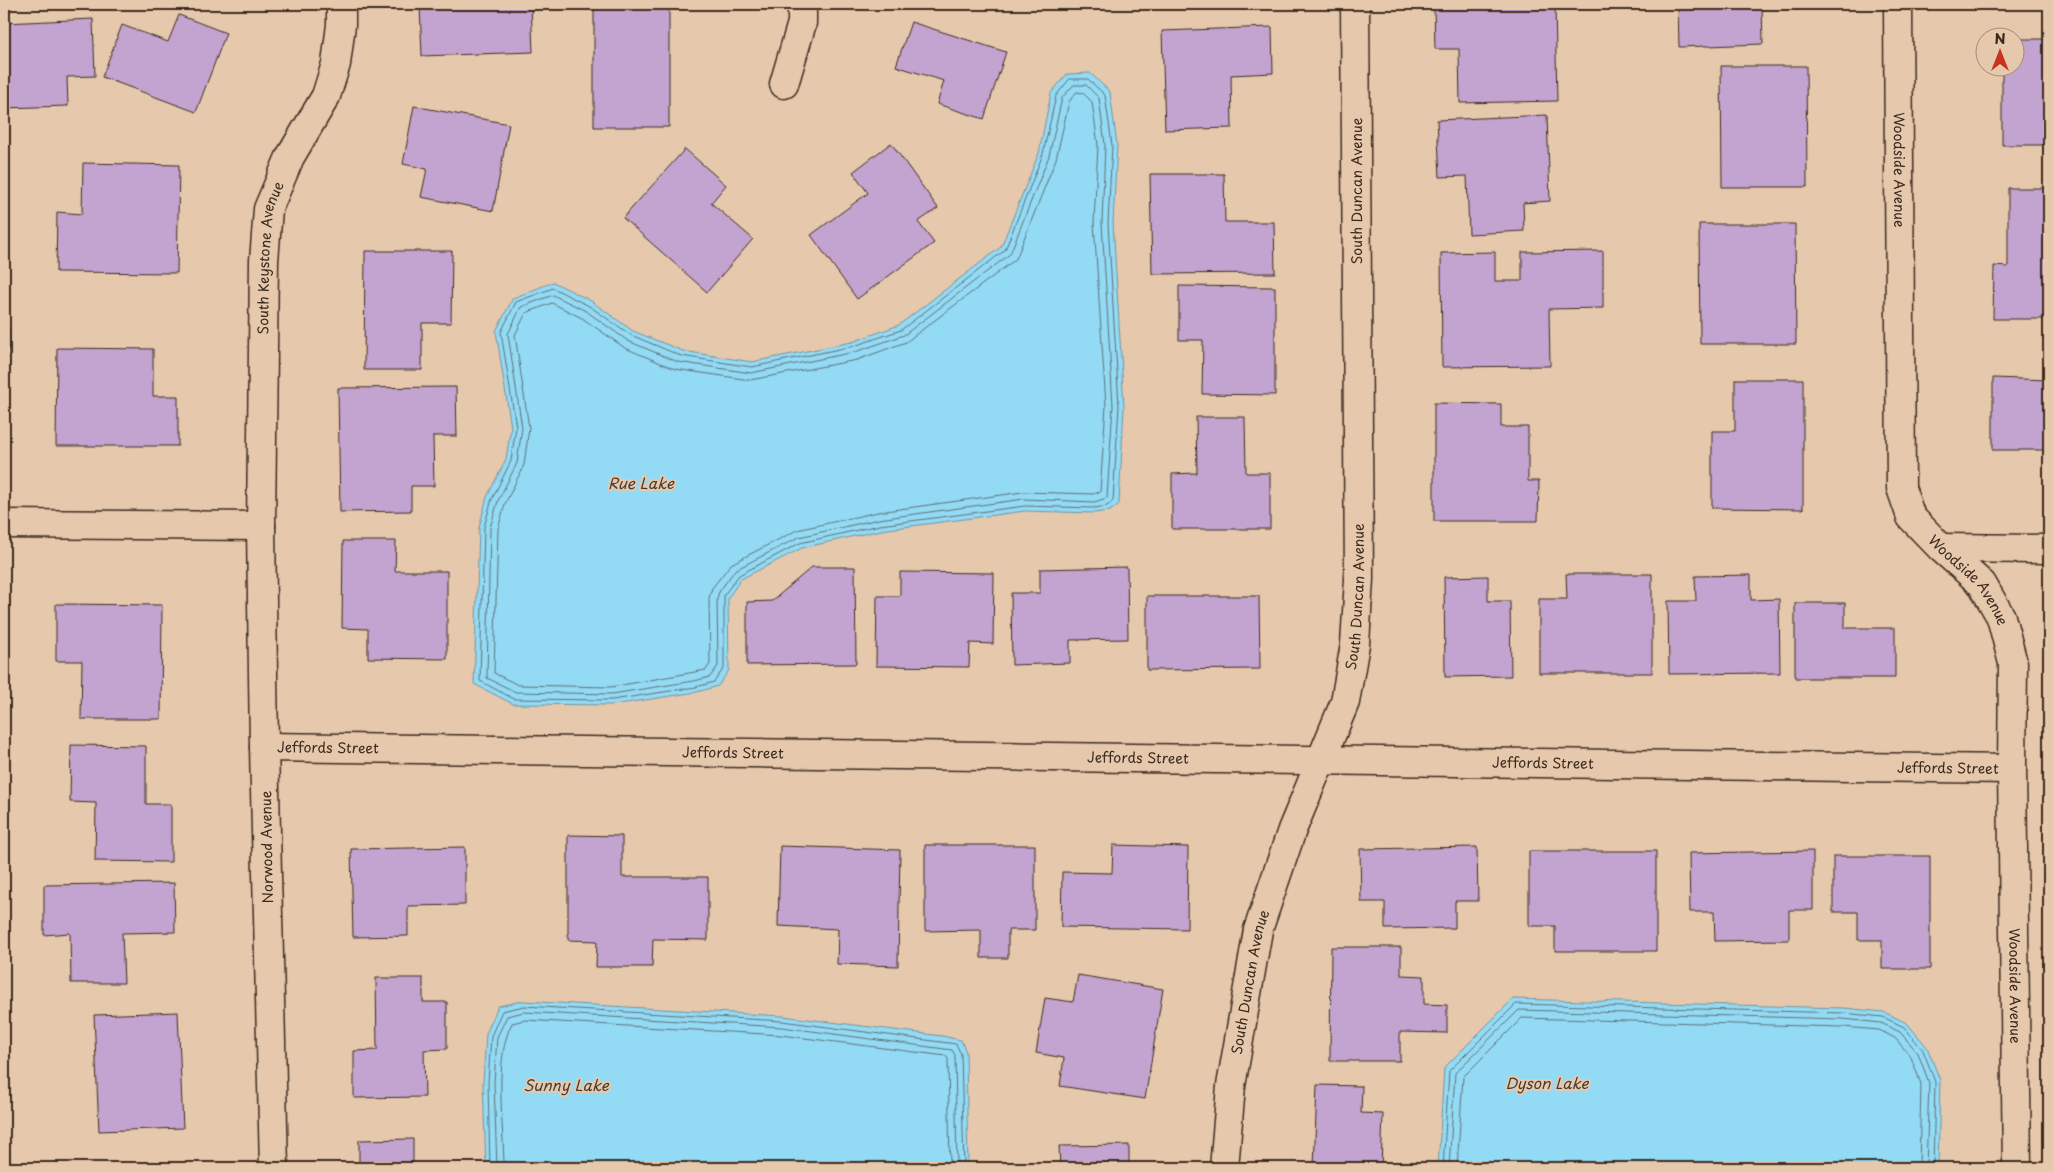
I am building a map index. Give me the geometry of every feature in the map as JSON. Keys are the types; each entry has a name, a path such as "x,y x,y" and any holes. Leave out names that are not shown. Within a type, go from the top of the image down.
{"street":[{"name":"South Keystone Avenue","path":"261,526 264,261 268,209 290,157 326,96 336,64 341,25 341,4"},
{"path":"784,84 802,23 802,4"},
{"name":"South Duncan Avenue","path":"1224,1168 1231,1086 1258,930 1292,830 1345,702 1354,644 1359,579 1355,4"},
{"name":"Woodside Avenue","path":"1898,4 1901,488 1911,518 1941,548 1982,584 2001,617 2013,663 2012,768 2016,1168"},
{"path":"4,524 261,526"},
{"name":"Norwood Avenue","path":"261,526 274,1168"},
{"path":"1941,548 2049,549"},
{"name":"Jeffords Street","path":"264,747 2012,768"}],"water":[{"name":"Rue Lake","path":"1090,73 1110,92 1117,145 1113,223 1124,406 1119,504 1110,511 1094,513 1025,511 881,530 802,548 741,579 728,598 729,670 718,686 697,692 613,705 513,704 474,684 479,527 487,497 506,459 511,427 496,331 513,298 553,282 591,301 633,331 683,351 752,362 852,342 899,325 1001,247 1039,153 1051,93 1067,74"},
{"name":"Dyson Lake","path":"1513,999 1844,1008 1884,1012 1907,1023 1927,1047 1940,1080 1938,1168 1438,1168 1444,1068"},
{"name":"Sunny Lake","path":"523,1001 783,1016 961,1040 966,1052 968,1168 486,1168 483,1083 486,1034 498,1006"}],"building":[{"path":"531,4 533,52 422,56 420,6"},
{"path":"1434,4 1555,4 1557,101 1460,103 1459,49 1435,49"},
{"path":"1678,4 1762,4 1763,44 1679,47"},
{"path":"594,5 669,5 669,127 594,127"},
{"path":"179,15 226,33 196,112 102,77 122,25 168,42"},
{"path":"93,19 95,76 67,77 68,106 4,108 4,23"},
{"path":"911,22 1006,52 984,119 937,104 944,81 896,66"},
{"path":"1272,27 1273,73 1231,75 1232,128 1165,130 1162,31"},
{"path":"2026,39 2049,39 2049,145 2002,145 2002,78 2026,78"},
{"path":"1721,66 1806,66 1807,187 1722,187"},
{"path":"414,106 509,124 493,211 421,197 427,169 403,164"},
{"path":"1547,115 1550,201 1523,203 1524,231 1469,234 1467,176 1440,177 1437,120"},
{"path":"891,143 938,208 918,222 934,243 857,299 811,235 868,193 853,172"},
{"path":"685,149 726,185 711,203 753,239 707,292 623,218"},
{"path":"83,163 179,165 177,273 56,272 57,212 82,214"},
{"path":"1150,174 1224,174 1225,222 1274,222 1275,273 1152,274"},
{"path":"2008,188 2049,188 2049,319 1993,319 1994,266 2008,267"},
{"path":"1699,224 1795,224 1796,344 1700,344"},
{"path":"365,251 452,251 451,323 422,323 422,370 364,370"},
{"path":"1603,251 1603,308 1549,309 1550,366 1442,367 1441,253 1495,252 1495,281 1522,281 1522,252"},
{"path":"1179,286 1275,287 1275,395 1202,394 1203,340 1179,340"},
{"path":"4,329 9,329 8,408 4,408"},
{"path":"57,348 153,349 153,396 178,396 178,446 56,446"},
{"path":"1993,378 2049,380 2049,450 1993,450"},
{"path":"1735,379 1803,379 1803,509 1712,508 1712,431 1735,431"},
{"path":"456,387 457,436 433,436 434,486 411,486 411,511 340,512 338,388"},
{"path":"1434,403 1501,404 1501,427 1528,427 1528,481 1539,481 1538,521 1434,521"},
{"path":"1196,417 1245,417 1246,473 1270,473 1270,529 1172,529 1172,474 1197,473"},
{"path":"343,541 396,541 395,571 447,571 447,659 368,658 368,629 342,628"},
{"path":"812,567 855,567 856,664 747,665 747,602 772,601"},
{"path":"1127,567 1128,639 1070,640 1070,663 1012,665 1011,593 1040,593 1040,569"},
{"path":"900,572 994,573 993,644 970,643 969,667 876,666 877,596 900,596"},
{"path":"1566,574 1652,574 1652,673 1539,673 1539,599 1567,599"},
{"path":"1751,575 1751,600 1779,599 1780,673 1669,674 1668,601 1696,601 1695,576"},
{"path":"1488,576 1488,601 1510,601 1511,676 1445,677 1444,577"},
{"path":"1147,596 1259,596 1260,669 1147,670"},
{"path":"1795,603 1845,603 1845,628 1895,628 1895,678 1795,678"},
{"path":"56,604 162,605 161,719 81,719 82,661 56,661"},
{"path":"4,611 6,709 4,709"},
{"path":"71,745 146,746 146,804 171,804 171,862 95,861 96,803 70,802"},
{"path":"4,825 7,825 7,904 4,904"},
{"path":"568,835 622,836 622,877 708,877 708,940 653,939 652,967 596,967 597,941 568,940"},
{"path":"925,845 1035,845 1035,930 1008,930 1008,958 981,958 981,930 925,931"},
{"path":"1113,845 1188,847 1187,929 1061,927 1062,872 1112,873"},
{"path":"780,846 900,850 898,966 837,964 838,929 778,926"},
{"path":"465,847 465,905 408,906 408,936 353,937 351,849"},
{"path":"1477,847 1478,901 1455,901 1455,928 1385,929 1385,902 1361,902 1360,849"},
{"path":"1529,851 1656,851 1656,951 1555,951 1555,926 1529,926"},
{"path":"1813,851 1813,910 1789,910 1789,940 1715,941 1714,912 1690,912 1689,853"},
{"path":"1833,856 1930,856 1930,969 1882,969 1882,940 1858,940 1858,912 1833,912"},
{"path":"174,883 175,932 122,933 124,983 71,983 70,933 44,935 44,885"},
{"path":"1331,947 1401,947 1401,975 1424,976 1424,1004 1447,1005 1447,1033 1400,1032 1400,1061 1330,1061"},
{"path":"1078,975 1163,989 1145,1099 1060,1086 1064,1058 1036,1053 1045,998 1073,1002"},
{"path":"376,978 423,978 423,1002 447,1002 447,1049 424,1050 425,1097 354,1098 354,1051 377,1050"},
{"path":"178,1012 183,1128 99,1131 94,1015"},
{"path":"1317,1085 1362,1086 1361,1113 1383,1114 1381,1168 1314,1168"},
{"path":"413,1139 413,1168 359,1168 359,1140"},
{"path":"1129,1145 1129,1168 1060,1168 1059,1146"},
{"path":"178,1166 178,1168 107,1168"}]}
